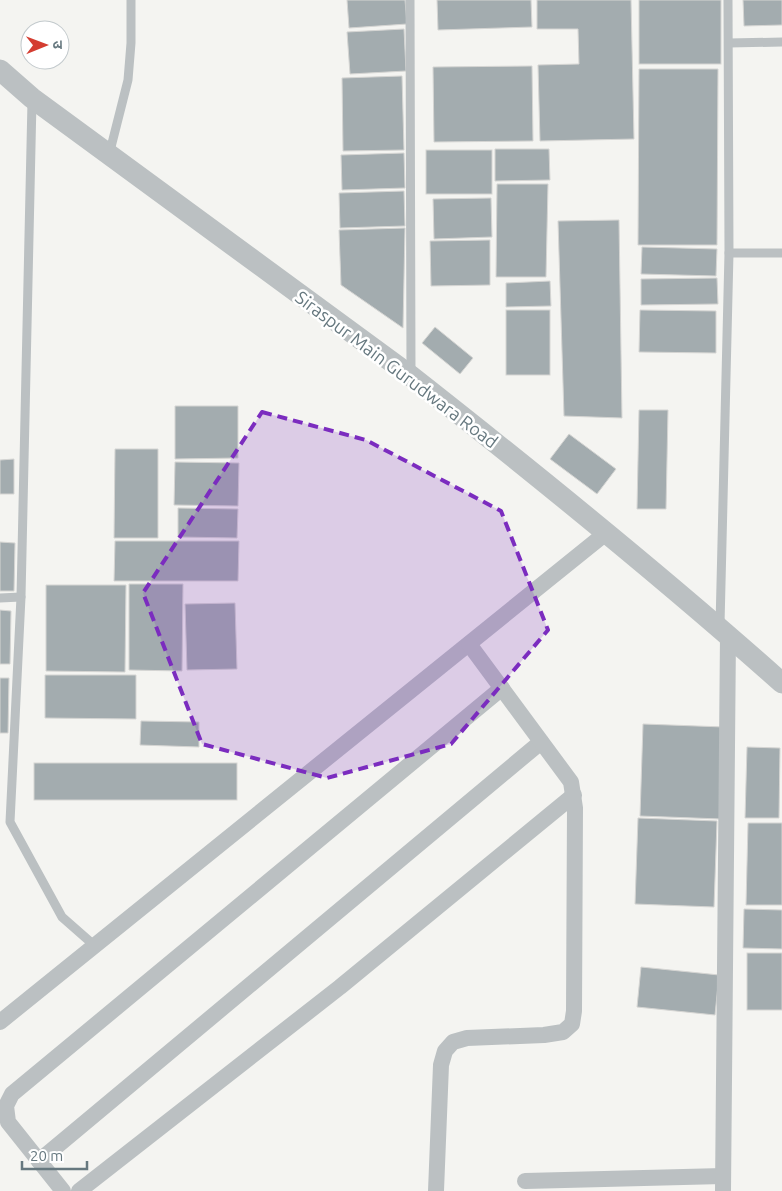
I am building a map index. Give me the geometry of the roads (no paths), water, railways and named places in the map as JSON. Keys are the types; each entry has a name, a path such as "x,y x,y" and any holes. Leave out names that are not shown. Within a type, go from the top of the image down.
{"street":[{"name":"Siraspur Main Gurudwara Road","path":"0,70 32,98 109,156 411,376 606,532 782,682"},
{"path":"0,1022 606,532"},
{"path":"525,1181 723,1183 724,632"},
{"path":"436,1191 441,1065 444,1051 453,1042 466,1038 544,1035 563,1032 572,1024 574,1011 575,808 571,782 469,644"},
{"path":"63,1191 8,1122 6,1106 12,1094 502,688"},
{"path":"39,1160 541,742"},
{"path":"79,1191 340,987 574,795"}],"lane":[{"path":"109,156 128,80 131,0"},
{"path":"410,0 411,376"},
{"path":"724,632 729,253 728,0"},
{"path":"729,43 782,42"},
{"path":"32,98 21,597 10,822 62,917 95,946"},
{"path":"729,253 782,253"},
{"path":"0,598 21,597"}]}
